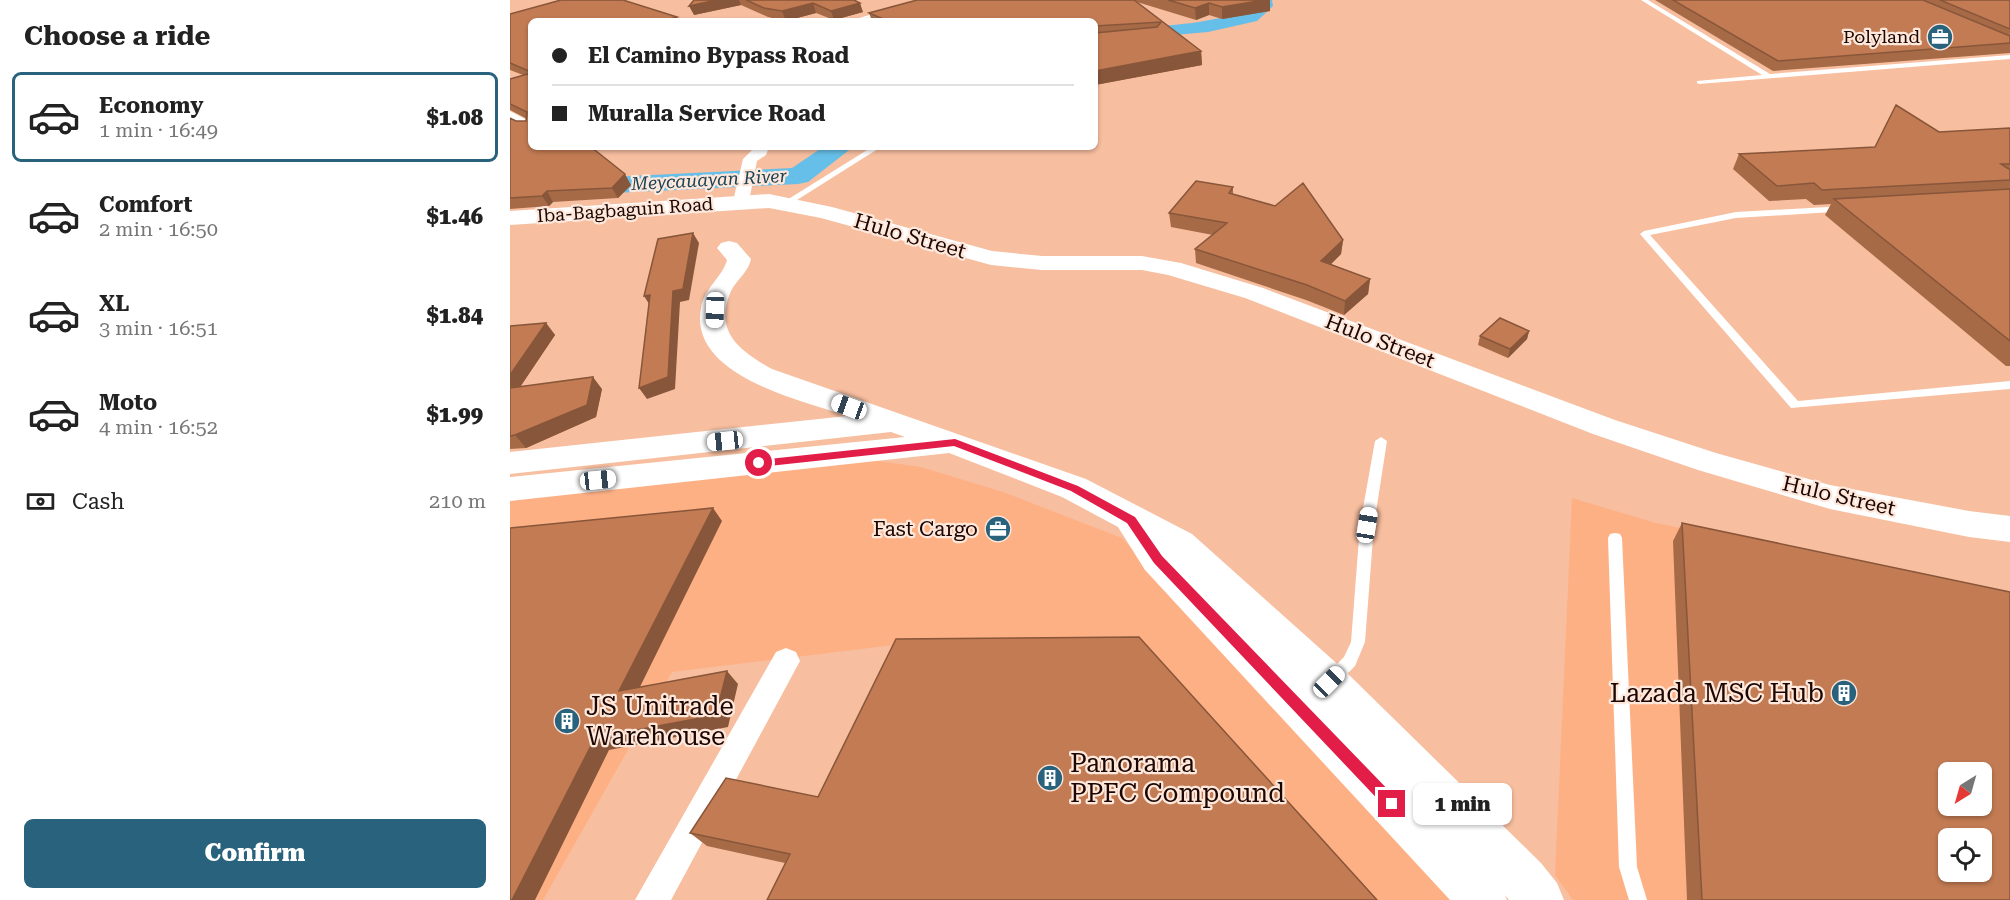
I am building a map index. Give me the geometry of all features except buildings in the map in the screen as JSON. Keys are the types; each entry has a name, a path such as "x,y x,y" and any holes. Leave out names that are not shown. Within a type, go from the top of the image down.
{"street":[{"path":"865,18 931,0"},
{"path":"510,115 528,126"},
{"path":"762,150 761,153 746,153 741,201 729,248 739,259 738,266 736,272 720,288 714,327 720,347 735,361 762,376 955,443 1074,488 1131,520 1158,560 1524,880 1540,900"},
{"name":"Hulo Street","path":"741,201 786,203 991,258 1042,263 1142,263 1191,273 1254,293 1604,427 1709,462 1830,497 1969,524 2010,529"},
{"name":"Iba-Bagbaguin Road","path":"510,218 741,201"},
{"path":"794,433 828,399"},
{"path":"510,489 742,452 794,433 892,422"},
{"path":"510,463 955,443"},
{"path":"652,900 786,661"},
{"path":"1314,697 1483,900"}],"lane":[{"path":"1644,0 1768,76"},
{"path":"1700,82 2010,57"},
{"path":"786,203 872,150"},
{"path":"1855,208 1736,215 1644,234 1794,405 2010,386"},
{"path":"1314,697 1350,661 1358,642 1367,525 1381,441"},
{"path":"1615,538 1628,867 1638,900"}],"shaded area":[{"path":"871,460 921,467 1003,492 1122,538 1456,900 781,900 911,643 672,672 543,900 510,900 510,498"},
{"name":"Lazada MSC Hub","path":"1572,498 1656,523 2010,594 2010,900 1573,900 1555,875"}],"waterway":[{"name":"Meycauayan River","path":"1098,36 1208,26 1250,17 1264,6 1263,0"},
{"name":"Meycauayan River","path":"510,190 798,176 836,150"}],"place":[{"name":"Polyland","path":"1940,37"},
{"name":"Fast Cargo","path":"998,529"},
{"name":"Lazada MSC Hub","path":"1844,693"},
{"name":"JS Unitrade Warehouse","path":"567,721"},
{"name":"Panorama PPFC Compound","path":"1050,778"}],"route":[{"path":"759,463 955,443 1074,488 1131,520 1158,560 1392,804"}]}
